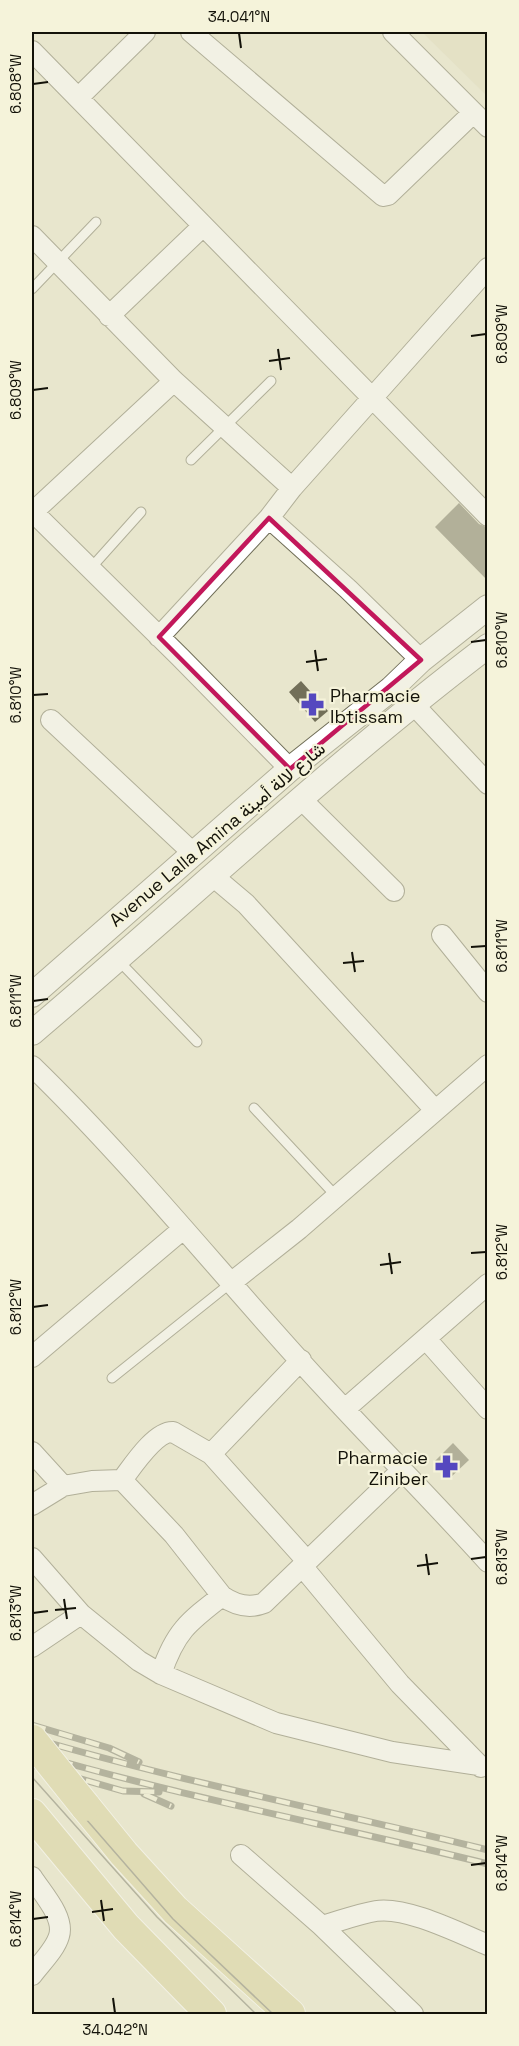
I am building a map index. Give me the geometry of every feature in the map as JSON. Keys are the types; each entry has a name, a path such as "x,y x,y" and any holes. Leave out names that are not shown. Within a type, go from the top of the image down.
{"main road":[{"path":"32,1740 124,1854 168,1903 290,2014"},
{"path":"32,1814 126,1927 211,2014"}],"street":[{"path":"79,97 145,32"},
{"path":"190,32 382,196 388,195 480,120 393,32"},
{"path":"34,58 79,97 488,516"},
{"path":"109,316 203,226"},
{"path":"32,236 174,381 292,488"},
{"path":"159,637 269,518 292,488 488,268"},
{"path":"174,381 32,512 290,769"},
{"path":"269,518 348,589 421,660"},
{"name":"Avenue Lalla Amina شارع لالة أمينة","path":"32,994 98,934 290,769 391,689 421,660 488,607"},
{"name":"Avenue Lalla Amina شارع لالة أمينة","path":"32,1033 301,799 488,646"},
{"path":"414,705 488,784"},
{"path":"51,720 193,854"},
{"path":"301,799 394,891"},
{"path":"214,877 246,904 435,1110"},
{"path":"442,935 488,992"},
{"path":"232,1282 271,1252 488,1065"},
{"path":"32,1066 488,1562"},
{"path":"32,1357 183,1229"},
{"path":"345,1409 488,1284"},
{"path":"426,1339 488,1409"},
{"path":"211,1454 301,1360"},
{"path":"122,1480 138,1458 159,1436 167,1432 177,1434 211,1454 305,1564 400,1684 483,1769"},
{"path":"32,1452 63,1486"},
{"path":"32,1505 63,1486 92,1481 122,1480 174,1535 222,1596 231,1602 255,1607 273,1596 402,1470"},
{"path":"32,1558 81,1614 139,1661 161,1674 276,1723 392,1752 483,1769"},
{"path":"161,1674 179,1632 222,1596"},
{"path":"32,1647 81,1614"},
{"path":"241,1855 322,1926 408,2013"},
{"path":"32,1877 57,1916 60,1934 32,1976"},
{"path":"322,1926 387,1910 437,1924 488,1945"}],"lane":[{"path":"32,289 96,222"},
{"path":"191,460 271,381"},
{"path":"90,568 141,512"},
{"path":"118,960 197,1042"},
{"path":"254,1108 336,1196"},
{"path":"112,1378 232,1282"}],"highlighted area":[{"path":"269,518 421,660 290,769 159,637"}],"shaded area":[{"path":"422,32 487,32 487,96"}],"building":[{"path":"459,503 479,524 488,528 488,581 435,527"},
{"name":"Pharmacie Ibtissam","path":"301,681 328,711 315,722 289,692"},
{"path":"453,1443 469,1460 450,1478 434,1462"}],"tram line":[{"path":"32,1757 173,1919 273,2014"},
{"path":"32,1777 157,1917 256,2014"}],"railway":[{"path":"32,1725 109,1748 139,1762"},
{"path":"32,1738 202,1783 488,1850"},
{"path":"32,1753 202,1797 488,1864"},
{"path":"32,1765 123,1791 159,1792"},
{"path":"144,1794 171,1806"}],"place":[{"name":"Pharmacie Ibtissam","path":"312,705"},
{"name":"Pharmacie Ziniber","path":"446,1467"}]}
